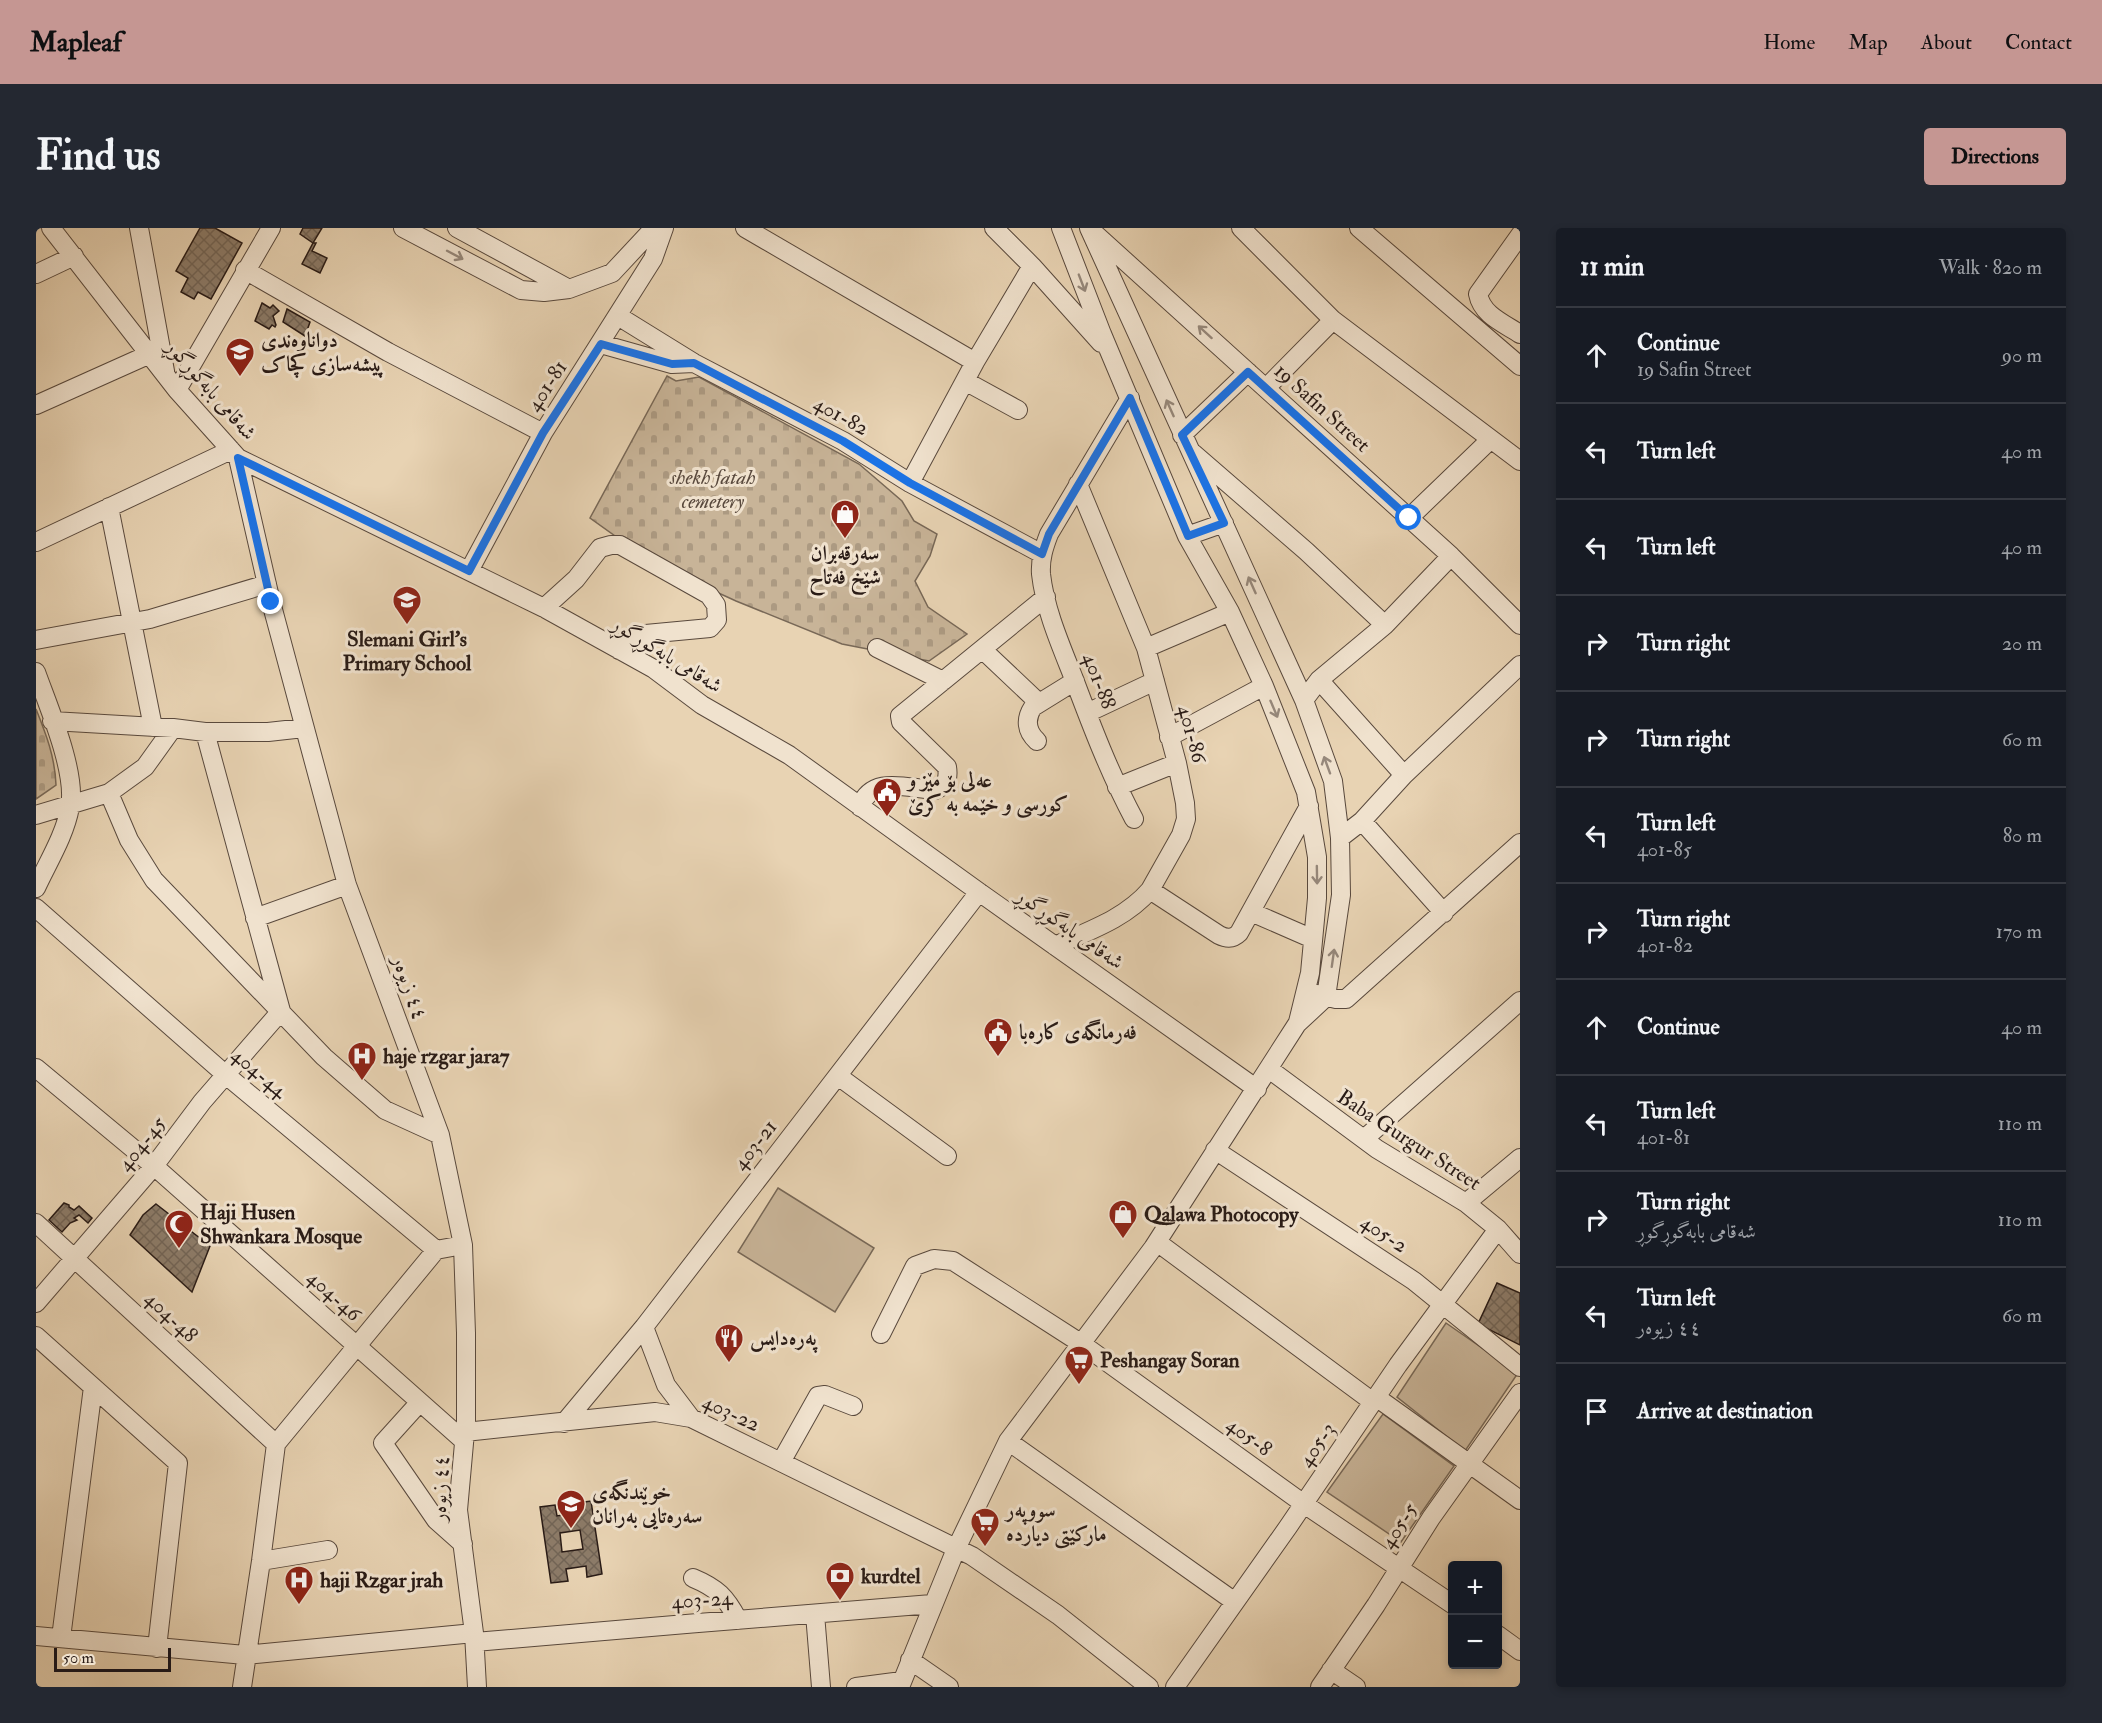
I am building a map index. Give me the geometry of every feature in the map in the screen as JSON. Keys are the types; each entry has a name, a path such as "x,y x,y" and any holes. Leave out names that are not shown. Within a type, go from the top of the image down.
{"street":[{"name":"شەقامی بابەگوڕگوڕ","path":"51,228 177,390 234,454 544,608 654,669 702,705 789,755 1257,1089"},
{"path":"139,228 165,373"},
{"path":"177,390 271,228"},
{"path":"403,228 521,290 544,292 569,289 612,273 654,228"},
{"path":"457,228 569,289"},
{"name":"401-81","path":"469,571 543,433 653,259 664,228"},
{"path":"745,228 975,362"},
{"path":"994,228 1032,266 1111,354"},
{"path":"1061,228 1111,354 1188,536 1230,612 1264,686 1306,792 1314,837 1317,878 1307,990 1297,1024"},
{"path":"856,1687 901,1684 956,1549 1008,1441 1157,1242 1297,1024 1326,997 1341,895 1340,838 1333,781 1304,700 1090,228"},
{"name":"19 Safin Street","path":"1090,228 1451,556 1520,625"},
{"path":"1241,228 1333,320 1520,461"},
{"path":"1359,228 1520,366"},
{"path":"1520,235 1478,294 1480,305 1520,334"},
{"path":"36,274 74,256"},
{"path":"910,483 975,362 1032,266"},
{"path":"245,270 388,352 543,433"},
{"name":"401-82","path":"618,316 694,363 843,441 910,483 1042,554"},
{"path":"1266,388 1333,320"},
{"path":"601,344 672,364 694,363"},
{"path":"36,405 150,354"},
{"path":"1186,442 1248,372"},
{"path":"965,381 1018,410"},
{"path":"1042,554 1049,534 1130,398"},
{"path":"1409,518 1491,439"},
{"path":"1186,442 1385,625"},
{"path":"36,542 109,507 234,454"},
{"name":"٤٤ زیوەر","path":"234,454 347,885 440,1135 463,1245 466,1334 464,1437 458,1510 475,1638 477,1687"},
{"name":"401-86","path":"1055,946 1126,912 1150,890 1184,827 1185,803 1177,763 1146,648 1078,484"},
{"path":"109,507 153,727"},
{"path":"1188,536 1224,523"},
{"path":"544,608 576,579 600,548 611,544 620,545 709,595 716,604 717,620 710,628 635,635 626,639 619,650"},
{"name":"401-88","path":"1042,554 1041,575 1059,640 1118,787 1134,819"},
{"path":"1304,700 1319,680 1385,625 1451,556"},
{"path":"36,640 150,619 267,584"},
{"path":"860,807 865,796 881,786 935,790 941,788 948,776 947,767 901,722 902,714 1046,597"},
{"path":"1146,648 1230,612"},
{"path":"878,648 943,681"},
{"path":"983,650 1038,702"},
{"path":"1340,838 1362,821 1404,775 1520,665"},
{"path":"36,672 69,769 71,804 65,825 36,888"},
{"path":"1319,680 1404,775"},
{"path":"1037,741 1029,731 1027,719 1033,706 1075,681"},
{"path":"1087,713 1155,681"},
{"path":"1169,737 1264,686"},
{"path":"52,721 205,732 268,732 304,728"},
{"path":"36,815 110,793 145,767 173,728"},
{"path":"205,732 281,1011"},
{"path":"1118,787 1177,763"},
{"path":"110,793 129,840 154,880 324,1057 385,1110 440,1135"},
{"path":"1150,890 1219,936 1231,938 1239,933 1309,806"},
{"path":"1362,821 1444,913"},
{"path":"1307,990 1326,997 1346,999 1520,843"},
{"path":"255,918 347,885"},
{"name":"403-21","path":"564,1423 644,1327 979,892"},
{"name":"404-44","path":"36,908 226,1075 436,1250"},
{"path":"1251,912 1313,939"},
{"path":"1364,1139 1520,1001"},
{"name":"404-45","path":"36,1303 154,1166 202,1102 281,1011"},
{"name":"404-46","path":"36,1068 154,1166 420,1402 464,1437"},
{"name":"Baba Gurgur Street","path":"1269,1069 1364,1139 1466,1203 1498,1229 1520,1254"},
{"path":"838,1076 947,1156"},
{"name":"405-2","path":"1215,1150 1414,1281 1520,1367"},
{"path":"1466,1203 1520,1158"},
{"name":"404-48","path":"36,1223 276,1444"},
{"name":"405-3","path":"1175,1687 1304,1504 1374,1399 1498,1229"},
{"path":"1157,1242 1374,1399 1520,1500"},
{"path":"242,1687 276,1444 436,1250 463,1245"},
{"name":"405-8","path":"880,1334 915,1266 934,1259 953,1261 1082,1344 1304,1504 1448,1601"},
{"path":"644,1327 666,1385 691,1418"},
{"path":"36,1336 178,1463 157,1648"},
{"path":"61,1638 93,1387"},
{"name":"405-5","path":"1320,1687 1520,1393"},
{"path":"782,1462 818,1396 825,1395 852,1406"},
{"path":"420,1402 382,1443 436,1520 462,1544"},
{"name":"403-22","path":"464,1437 655,1412 691,1418 972,1556 1058,1615 1149,1687"},
{"path":"1008,1441 1235,1602"},
{"path":"261,1561 328,1550"},
{"path":"693,1578 712,1586 729,1602 738,1620"},
{"name":"403-24","path":"36,1636 245,1655 932,1604"},
{"path":"815,1614 821,1687"},
{"path":"1502,1638 1520,1651"},
{"path":"910,1660 949,1687"},
{"path":"1331,1670 1356,1687"}],"green space":[{"name":"shekh fatah cemetery","path":"667,376 676,381 699,377 859,464 902,501 914,521 937,534 930,556 915,581 928,607 967,634 929,661 842,644 736,601 653,563 590,518"},
{"path":"36,709 52,755 56,785 36,799"},
{"path":"778,1188 874,1248 835,1312 738,1252"},
{"path":"1446,1323 1518,1373 1465,1451 1397,1397"},
{"path":"1383,1414 1454,1466 1401,1542 1327,1492"}],"building":[{"path":"200,228 215,228 242,243 211,299 198,292 194,299 181,292 188,278 176,271"},
{"path":"303,228 322,228 313,243 300,234"},
{"path":"313,243 316,243 312,251 327,258 320,273 302,264"},
{"path":"262,303 270,308 273,305 279,311 273,316 275,327 272,325 269,329 255,321"},
{"path":"287,309 310,322 305,336 283,322"},
{"path":"64,1203 74,1210 79,1206 92,1218 88,1223 79,1215 74,1218 77,1220 70,1223 62,1232 49,1220"},
{"path":"156,1204 210,1246 192,1292 130,1235 143,1215"},
{"path":"1497,1283 1520,1293 1520,1345 1478,1324"},
{"path":"591,1501 602,1574 587,1577 586,1566 566,1569 568,1581 551,1583 540,1507 555,1505 557,1516 579,1512 577,1503","holes":["580,1530 583,1549 562,1552 560,1533"]}],"place":[{"name":"دواناوەندی پیشەسازی کچاک","path":"240,378"},
{"name":"سەرقەبران شێخ فەتاح","path":"845,540"},
{"name":"Slemani Girl’s Primary School","path":"407,626"},
{"name":"عەلی بۆ مێز و کورسی و خێمە بە کرێ","path":"887,818"},
{"name":"فەرمانگەی کارەبا","path":"998,1058"},
{"name":"haje rzgar jara7","path":"362,1082"},
{"name":"Qalawa Photocopy","path":"1123,1240"},
{"name":"Haji Husen Shwankara Mosque","path":"179,1250"},
{"name":"پەرەدایس","path":"729,1364"},
{"name":"Peshangay Soran","path":"1079,1386"},
{"name":"خوێندنگەی سەرەتایی بەرانان","path":"571,1530"},
{"name":"سووپەر مارکێتی دیاردە","path":"985,1548"},
{"name":"kurdtel","path":"840,1602"},
{"name":"haji Rzgar jrah","path":"299,1606"}],"route":[{"path":"271,602 238,458 469,571 543,433 601,344 672,364 694,363 843,441 910,483 1042,554 1049,534 1130,398 1188,536 1224,523 1182,435 1248,372 1409,518"}]}
